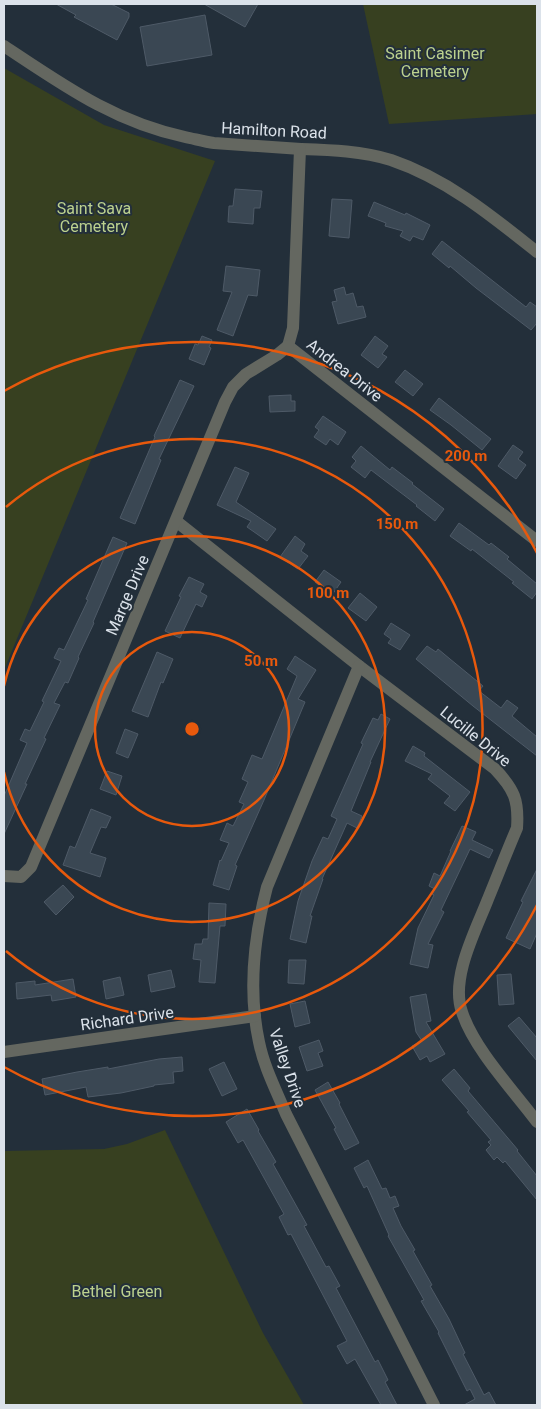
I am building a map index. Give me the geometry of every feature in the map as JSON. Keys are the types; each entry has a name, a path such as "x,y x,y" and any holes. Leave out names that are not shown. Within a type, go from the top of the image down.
{"street":[{"name":"Hamilton Road","path":"4,46 68,89 102,108 172,134 212,143 343,150 390,160 432,178 473,202 537,252"},
{"name":"Andrea Drive","path":"300,148 293,328 288,346 537,541"},
{"name":"Marge Drive","path":"4,876 21,877 30,867 225,402 233,388 246,374 288,346"},
{"name":"Lucille Drive","path":"176,521 359,666 495,769 505,780 513,794 518,809 517,828 471,941 459,989 461,1010 471,1034 484,1054 537,1122"},
{"name":"Valley Drive","path":"359,666 267,887 259,917 254,951 253,985 255,1016 259,1044 286,1114 434,1405"},
{"name":"Richard Drive","path":"4,1052 255,1016"}],"green space":[{"name":"Saint Casimer Cemetery","path":"363,4 537,4 537,114 389,124"},
{"name":"Saint Sava Cemetery","path":"4,68 104,125 215,161 4,670"},
{"name":"Bethel Green","path":"165,1130 263,1333 304,1405 4,1405 4,1151 104,1149 127,1144"}],"building":[{"path":"56,4 111,4 129,13 129,17 117,40 74,17 76,15"},
{"path":"204,4 258,4 245,27"},
{"path":"205,15 212,55 147,66 140,27"},
{"path":"235,189 262,191 260,208 254,208 253,224 228,222 229,206 233,206"},
{"path":"332,199 352,200 349,238 329,236"},
{"path":"374,202 405,215 406,213 430,225 423,240 413,236 410,241 400,236 403,231 385,226 386,223 368,216"},
{"path":"442,241 526,307 530,302 537,307 537,323 531,330 432,254"},
{"path":"226,266 260,270 257,296 248,295 233,336 217,330 232,292 223,291"},
{"path":"344,287 346,295 353,293 357,307 363,306 366,317 338,324 332,302 337,301 334,290"},
{"path":"202,336 212,340 204,365 189,359 195,344 198,345"},
{"path":"375,336 388,346 382,354 387,357 378,368 361,355"},
{"path":"405,370 423,384 413,396 395,382"},
{"path":"180,380 194,386 159,459 161,460 135,524 120,518 154,436"},
{"path":"291,395 291,401 295,401 295,411 270,412 269,396"},
{"path":"439,398 491,439 482,450 430,410"},
{"path":"323,416 346,432 338,445 330,439 326,445 314,437 319,430 315,427"},
{"path":"513,445 523,452 518,459 526,465 516,479 498,466"},
{"path":"361,446 390,470 392,467 444,509 435,521 371,470 365,478 351,467 356,461 352,457"},
{"path":"235,467 249,473 236,502 276,529 267,541 247,527 251,521 217,505"},
{"path":"459,523 509,557 507,559 537,584 537,592 532,599 512,583 514,582 472,549 471,551 450,536"},
{"path":"295,536 305,544 301,551 308,556 298,569 280,557"},
{"path":"113,537 127,543 68,683 65,682 54,703 60,705 44,738 46,739 4,834 4,796 27,743 20,740 25,729 30,731 44,702 42,701 61,661 54,658 59,648 64,650 88,600 86,599"},
{"path":"324,570 341,582 332,595 315,582"},
{"path":"189,577 204,584 200,592 207,596 202,607 196,604 180,638 165,631"},
{"path":"360,593 377,607 366,621 348,608"},
{"path":"391,623 410,635 400,650 388,643 391,639 384,634"},
{"path":"427,646 436,652 438,649 483,686 479,691 501,708 507,700 518,708 512,716 537,737 537,756 416,659"},
{"path":"157,652 173,659 163,683 161,682 148,717 132,711"},
{"path":"295,656 316,670 298,699 305,702 235,865 237,866 229,890 213,885 220,860 229,843 220,840 227,823 233,826 244,804 239,802 248,782 242,779 252,755 262,759 297,676 287,669"},
{"path":"381,714 390,719 370,762 351,811 362,816 357,828 347,823 322,879 310,916 312,916 306,943 290,939 298,901 312,861 323,837 328,839 337,819 331,816 363,744 361,743 373,718 378,720"},
{"path":"125,729 138,734 128,758 116,753"},
{"path":"413,746 425,753 424,756 470,792 455,811 444,803 450,796 428,779 432,774 405,761"},
{"path":"107,771 122,776 116,795 100,789"},
{"path":"91,809 111,817 106,828 101,827 90,853 106,858 100,877 63,865 70,846 75,848"},
{"path":"462,826 476,832 472,840 493,850 489,858 470,849 441,910 444,912 428,944 433,945 428,968 410,964 418,928 434,895 432,894 435,889 429,886 434,873 440,876"},
{"path":"537,869 537,933 530,949 506,938"},
{"path":"63,885 74,897 56,915 44,902"},
{"path":"209,903 226,904 225,926 220,926 215,983 199,982 201,960 193,959 195,944 202,944 203,939 208,939"},
{"path":"289,960 306,960 304,984 288,983"},
{"path":"171,970 175,987 151,992 148,975"},
{"path":"511,974 514,1004 499,1005 497,975"},
{"path":"120,977 124,995 106,999 103,981"},
{"path":"73,979 76,997 52,1001 51,995 17,999 16,983 35,981 35,985"},
{"path":"426,994 431,1021 426,1022 445,1054 430,1062 427,1056 420,1060 412,1046 422,1041 416,1032 410,997"},
{"path":"305,1001 310,1023 295,1027 290,1004"},
{"path":"519,1017 537,1038 537,1061 508,1026"},
{"path":"319,1040 323,1051 318,1053 323,1066 307,1071 299,1047"},
{"path":"182,1057 183,1071 173,1072 174,1083 88,1097 86,1087 45,1095 42,1079 108,1067 108,1069 159,1059"},
{"path":"224,1062 237,1089 222,1096 209,1069"},
{"path":"454,1069 470,1088 468,1091 518,1150 537,1176 537,1200 505,1161 503,1163 497,1157 494,1160 486,1150 491,1145 488,1142 491,1140 442,1080"},
{"path":"328,1082 359,1143 345,1150 334,1129 336,1128 315,1090"},
{"path":"247,1109 276,1162 273,1164 307,1225 304,1226 326,1267 329,1266 340,1286 336,1288 375,1362 378,1360 388,1380 385,1382 397,1405 381,1405 355,1359 347,1364 337,1346 347,1341 291,1234 288,1235 279,1217 284,1214 243,1140 238,1143 226,1122"},
{"path":"368,1160 382,1189 386,1188 390,1198 395,1196 399,1206 393,1208 415,1250 413,1251 449,1319 465,1353 463,1354 484,1395 489,1392 496,1405 464,1405 475,1399 470,1389 467,1391 439,1332 421,1301 424,1300 388,1236 367,1186 364,1188 354,1168"}]}
